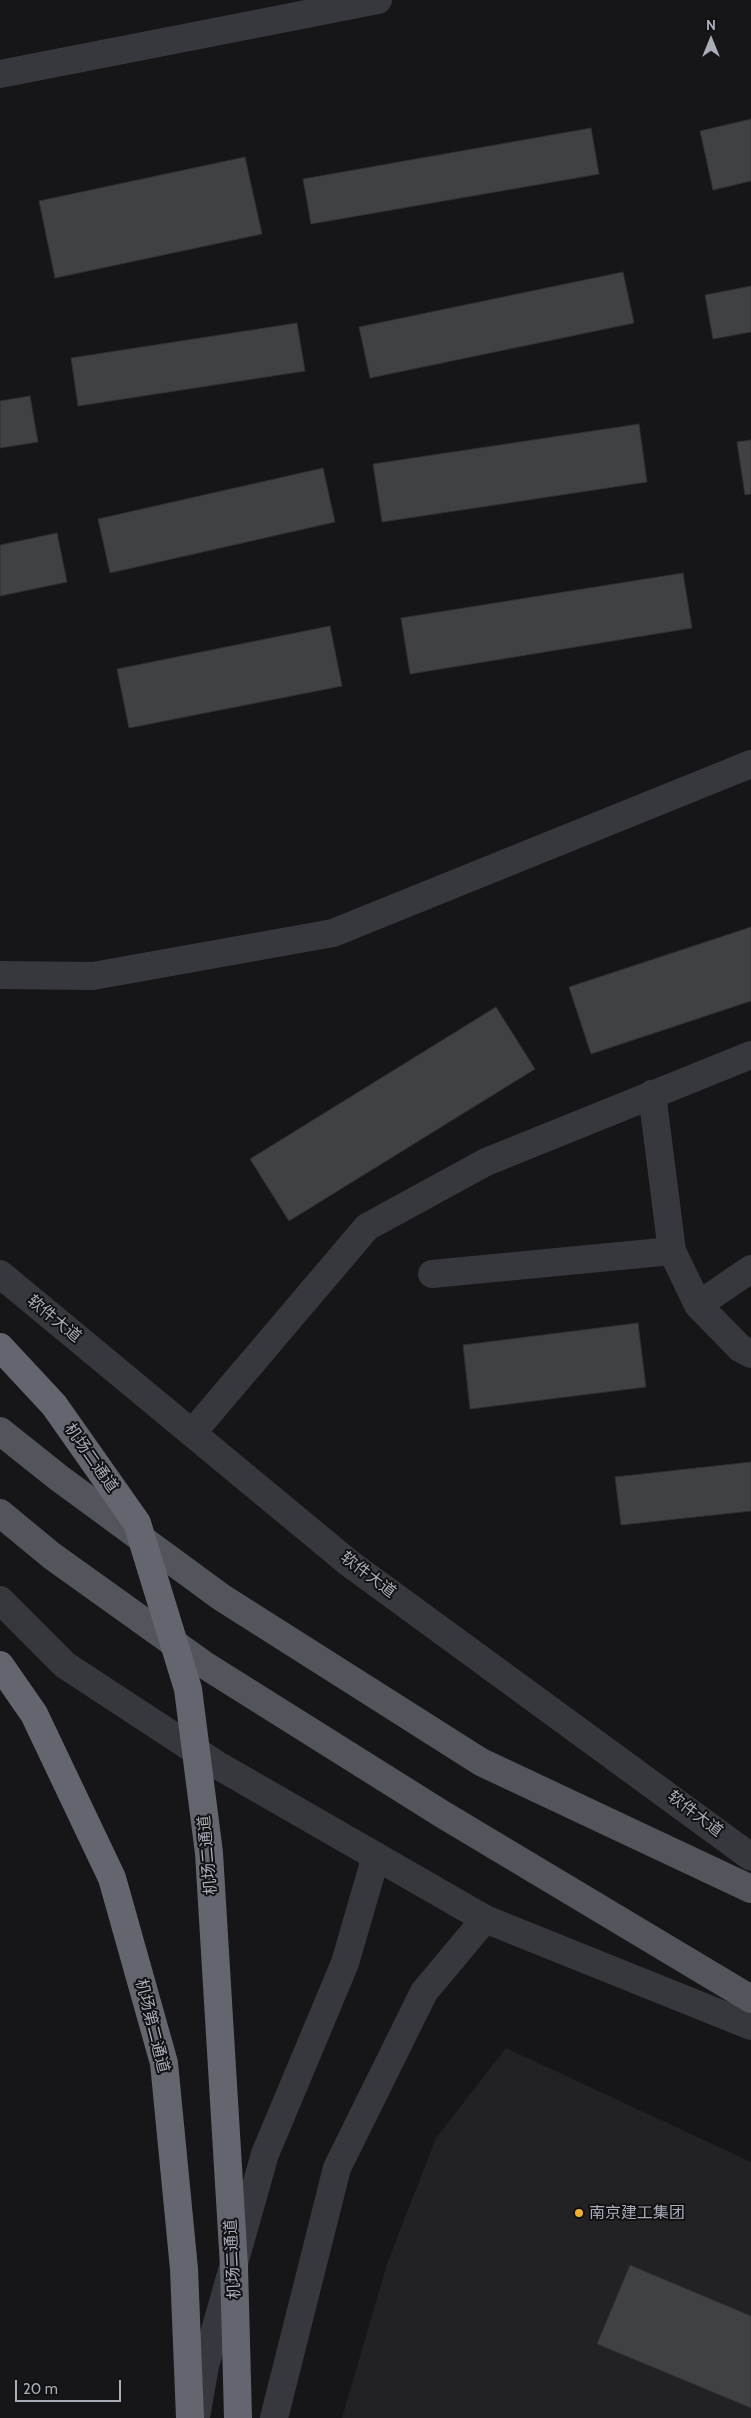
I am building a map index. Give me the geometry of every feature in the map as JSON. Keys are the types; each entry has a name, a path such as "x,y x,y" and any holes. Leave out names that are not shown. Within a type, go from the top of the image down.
{"highway":[{"name":"机场二通道","path":"0,1347 54,1405 137,1524 188,1689 209,1853 233,2256 238,2418"},
{"name":"机场第二通道","path":"0,1665 34,1714 112,1878 164,2063 184,2269 190,2418"}],"main road":[{"path":"0,1431 59,1478 221,1597 481,1762 751,1890"},
{"path":"0,1513 52,1556 203,1664 442,1814 751,1999"}],"street":[{"path":"0,74 378,0"},
{"path":"0,975 93,976 334,933 751,764"},
{"path":"193,1432 368,1227 486,1162 751,1055"},
{"path":"652,1094 672,1251 698,1305 740,1348 751,1354"},
{"path":"432,1274 672,1251"},
{"path":"698,1305 751,1269"},
{"name":"软件大道","path":"0,1274 349,1563 751,1856"},
{"path":"0,1600 65,1665 219,1766 485,1919 751,2026"},
{"path":"196,2418 205,2366 264,2154 345,1962 376,1856"},
{"path":"274,2418 337,2168 424,1992 485,1919"}],"shaded area":[{"name":"南京建工集团","path":"506,2048 751,2162 751,2418 342,2418 387,2264 436,2138"}],"building":[{"path":"751,119 751,181 713,190 700,131"},
{"path":"591,128 599,174 311,224 303,179"},
{"path":"245,157 262,234 55,278 39,201"},
{"path":"623,272 634,323 370,378 359,327"},
{"path":"751,286 751,332 713,339 705,295"},
{"path":"297,323 305,371 78,406 71,358"},
{"path":"30,396 38,442 0,448 0,401"},
{"path":"639,424 647,482 382,522 373,464"},
{"path":"751,440 751,494 745,495 737,442"},
{"path":"323,468 335,522 110,573 98,519"},
{"path":"57,533 67,582 0,596 0,545"},
{"path":"683,573 692,628 410,674 401,618"},
{"path":"330,626 342,686 129,728 117,669"},
{"path":"751,927 751,1001 591,1054 569,987"},
{"path":"496,1007 535,1069 289,1221 250,1159"},
{"path":"638,1323 646,1387 470,1409 463,1345"},
{"path":"751,1462 751,1511 621,1525 615,1477"},
{"path":"630,2265 751,2316 751,2408 597,2344"}],"place":[{"name":"南京建工集团","path":"579,2213"}]}
